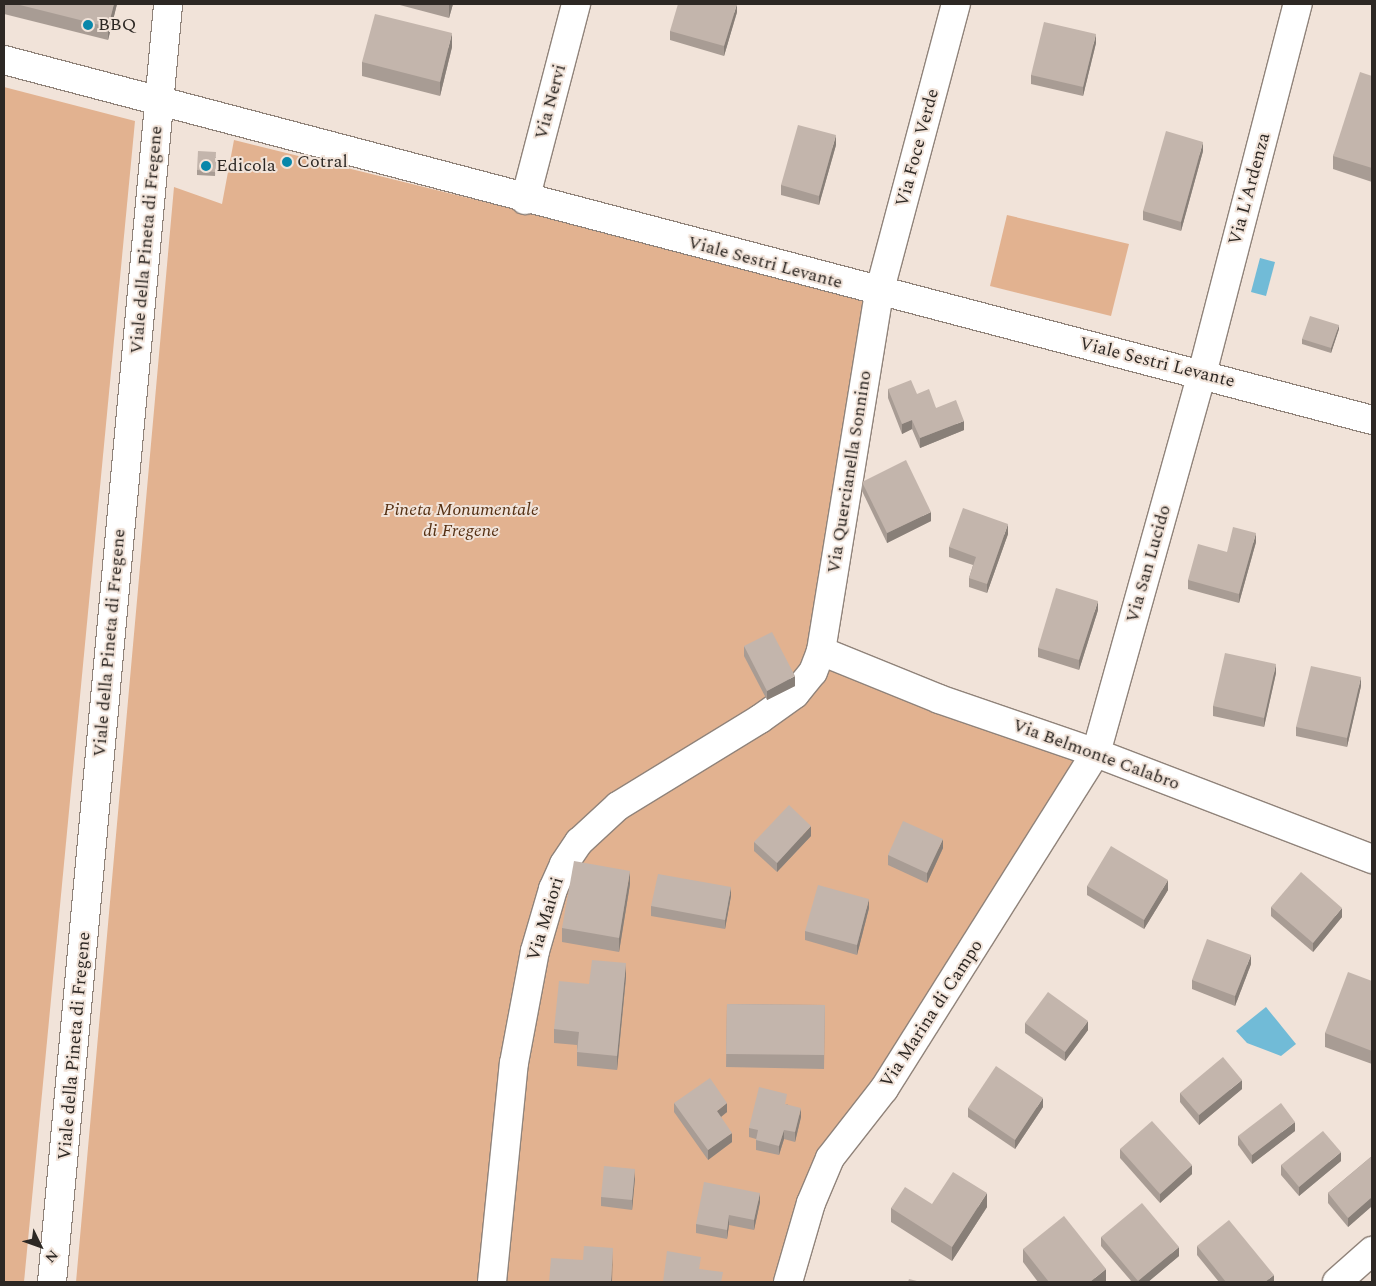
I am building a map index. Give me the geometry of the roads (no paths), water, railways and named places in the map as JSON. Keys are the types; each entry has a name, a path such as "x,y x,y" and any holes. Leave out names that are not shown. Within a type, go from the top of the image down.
{"street":[{"name":"Viale della Pineta di Fregene","path":"52,1282 168,4"},
{"name":"Via Nervi","path":"525,200 576,4"},
{"name":"Via Foce Verde","path":"879,292 956,4"},
{"name":"Via L'Ardenza","path":"1202,374 1298,4"},
{"name":"Viale Sestri Levante","path":"4,60 160,99 525,200 1202,374 1372,420"},
{"name":"Via Quercianella Sonnino","path":"821,651 879,292"},
{"name":"Via San Lucido","path":"1096,753 1202,374"},
{"name":"Via Belmonte Calabro","path":"821,651 939,699 1096,753 1372,859"},
{"name":"Via Maiori","path":"492,1282 518,1046 537,943 552,889 564,864 579,842 618,806 760,720 795,694 813,672 821,651"},
{"name":"Via Marina di Campo","path":"788,1282 811,1203 830,1158 884,1089 1096,753"},
{"path":"1336,1282 1372,1251"}],"water":[{"path":"1260,258 1275,262 1266,296 1251,292"},
{"path":"1266,1007 1296,1044 1281,1056 1247,1043 1236,1031"}],"place":[{"name":"BBQ","path":"88,25"},
{"name":"Cotral","path":"287,162"},
{"name":"Edicola","path":"206,166"}],"park label":[{"name":"Pineta Monumentale di Fregene","path":"461,521"}]}
